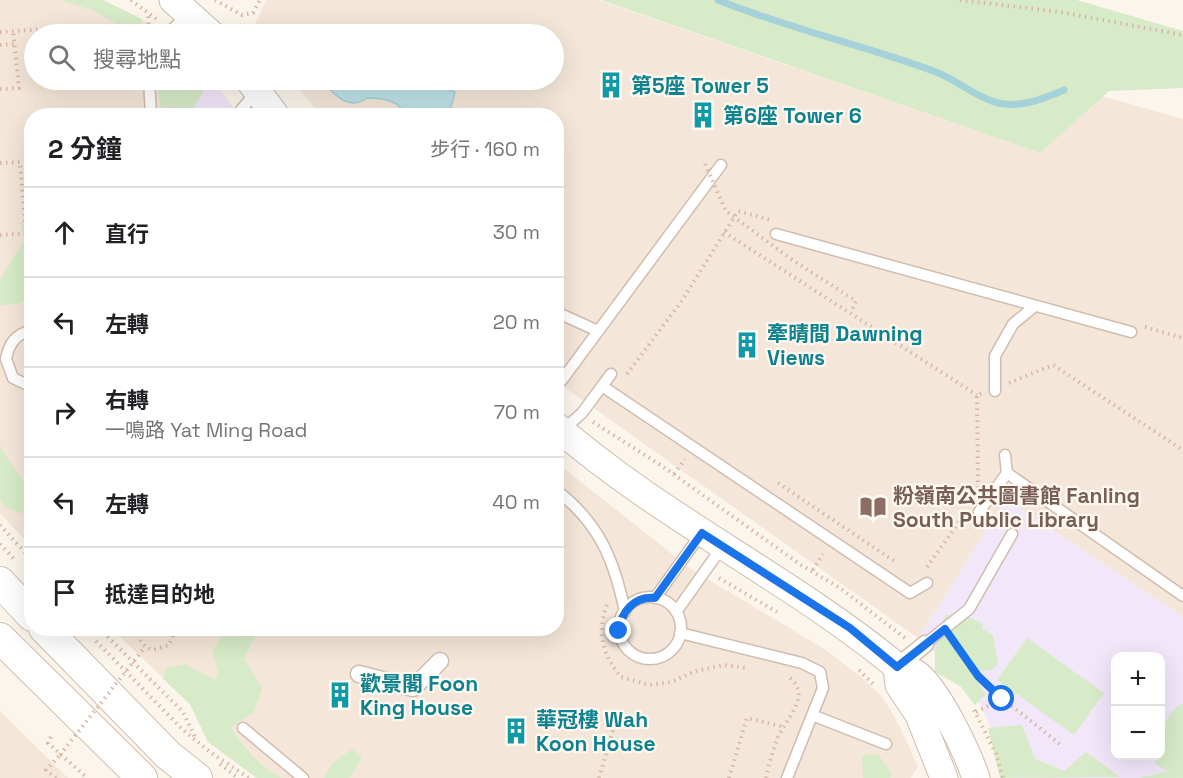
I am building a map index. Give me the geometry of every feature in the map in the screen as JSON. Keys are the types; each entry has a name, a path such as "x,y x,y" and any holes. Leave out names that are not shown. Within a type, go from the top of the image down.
{"main road":[{"path":"0,582 24,608"},
{"path":"52,636 168,755 197,778"},
{"path":"0,638 142,778"}],"street":[{"path":"173,11 194,24"},
{"path":"257,90 270,108"},
{"path":"564,432 712,540 850,628 897,667 918,674 962,745 976,778"},
{"path":"897,667 925,644"},
{"path":"359,674 413,688 440,661"},
{"path":"897,667 899,685 919,715 944,778"}],"lane":[{"path":"150,90 151,108"},
{"path":"240,108 250,90"},
{"path":"564,377 722,165"},
{"path":"776,234 1035,306 1134,328"},
{"path":"995,391 995,356 1013,324 1035,306"},
{"path":"564,316 598,331"},
{"path":"24,332 13,340 6,359 14,378 24,383"},
{"path":"564,425 582,413 611,374"},
{"path":"602,386 910,593 927,583"},
{"path":"979,512 1007,473 1005,455"},
{"path":"1007,473 1183,596"},
{"path":"564,496 581,510 597,531 620,588 625,612 619,631 627,649 635,656 645,659 665,656 673,649 680,633 680,621 669,604 655,598 640,599 625,612"},
{"path":"925,644 969,609 1012,534"},
{"path":"655,598 712,540"},
{"path":"676,612 712,540"},
{"path":"680,633 813,667 820,672 823,688 787,778"},
{"path":"812,716 886,744"},
{"path":"243,728 303,778"}],"path":[{"path":"131,0 148,14 173,11"},
{"path":"215,0 242,15 253,13 260,0"},
{"path":"960,0 1060,12 1183,35"},
{"path":"148,14 149,24"},
{"path":"0,32 24,29"},
{"path":"0,89 19,88 13,30"},
{"path":"0,45 14,44"},
{"path":"0,163 20,162 24,217"},
{"path":"705,164 726,211 842,294 856,301 851,313"},
{"path":"621,382 681,302 738,211 772,220"},
{"path":"724,232 977,395"},
{"path":"0,235 24,233"},
{"path":"1134,328 1183,338"},
{"path":"770,477 841,523"},
{"path":"0,525 24,552"},
{"path":"607,603 601,633 603,649 621,677 649,685 671,682 696,671 724,665 760,670"},
{"path":"945,629 978,676 1002,699 1061,745"},
{"path":"90,636 182,729 210,752 249,778"},
{"path":"107,636 183,712 196,739"},
{"path":"140,636 145,646 153,651 164,649 172,640 172,636"},
{"path":"56,778 46,770 145,646"},
{"path":"766,778 779,734 794,713 798,699 792,679 782,675"},
{"path":"976,712 1002,699"},
{"path":"599,778 617,717"},
{"path":"729,778 747,718 784,727"},
{"path":"51,736 48,743 87,778"}],"shaded area":[{"path":"0,0 103,0 150,24 24,24 24,90 204,90 193,108 24,108 24,539 0,513"},
{"name":"牽晴間 Dawning Views","path":"266,0 599,0 1040,153 1102,96 1183,119 1183,617 1006,499 918,638 564,387 564,108 314,108 300,90 564,90 564,24 255,24"},
{"path":"204,90 220,90 234,108 194,108"},
{"path":"564,469 691,569 826,650 861,677 884,699 918,766 911,778 257,778 208,742 190,704 119,636 564,636"},
{"path":"1006,499 1183,617 1183,768 1139,778 1010,778 983,709 951,667 918,638"},
{"path":"0,711 65,775 68,778 0,778"}],"green space":[{"path":"61,0 103,0 142,19 141,24 117,24 91,10"},
{"path":"601,0 1077,0 1183,31 1183,88 1109,91 1040,153"},
{"path":"158,90 204,90 194,108 162,108"},
{"path":"24,221 24,240 20,223"},
{"path":"24,240 24,302 0,305 0,280"},
{"path":"0,447 24,483 24,514 5,508 0,500"},
{"path":"946,615 967,616 983,624 982,629 993,635 998,664 992,670 970,671 986,694 975,705 960,686 935,672 935,635"},
{"path":"255,636 244,659 262,688 254,712 231,727 253,756 281,778 257,778 208,742 190,704 163,679 166,668 185,664 215,680 218,671 212,652 221,637"},
{"path":"1027,638 1104,693 1074,735 997,680"},
{"path":"1183,703 1183,778 1139,778 1168,771 1155,764 1156,760 1165,760 1165,724 1177,707"},
{"path":"1022,725 1035,759 1064,771 1086,752 1120,777 1000,778 988,728"},
{"path":"353,749 362,757 349,778 325,778 336,761"},
{"path":"878,754 892,774 890,778 863,778 862,756"}],"water":[{"path":"331,90 450,90 455,92 451,108 401,108 384,99 367,98 353,103"}],"waterway":[{"path":"718,0 772,20 936,72 998,103 1023,103 1064,90"}],"place":[{"name":"第5座 Tower 5","path":"611,85"},
{"name":"第6座 Tower 6","path":"703,115"},
{"name":"牽晴間 Dawning Views","path":"747,345"},
{"name":"粉嶺南公共圖書館 Fanling South Public Library","path":"873,507"},
{"name":"歡景閣 Foon King House","path":"340,695"},
{"name":"華冠樓 Wah Koon House","path":"516,731"}],"route":[{"path":"619,631 620,621 625,612 640,599 655,598 702,533 850,628 897,667 945,629 978,676 1002,699"}]}
